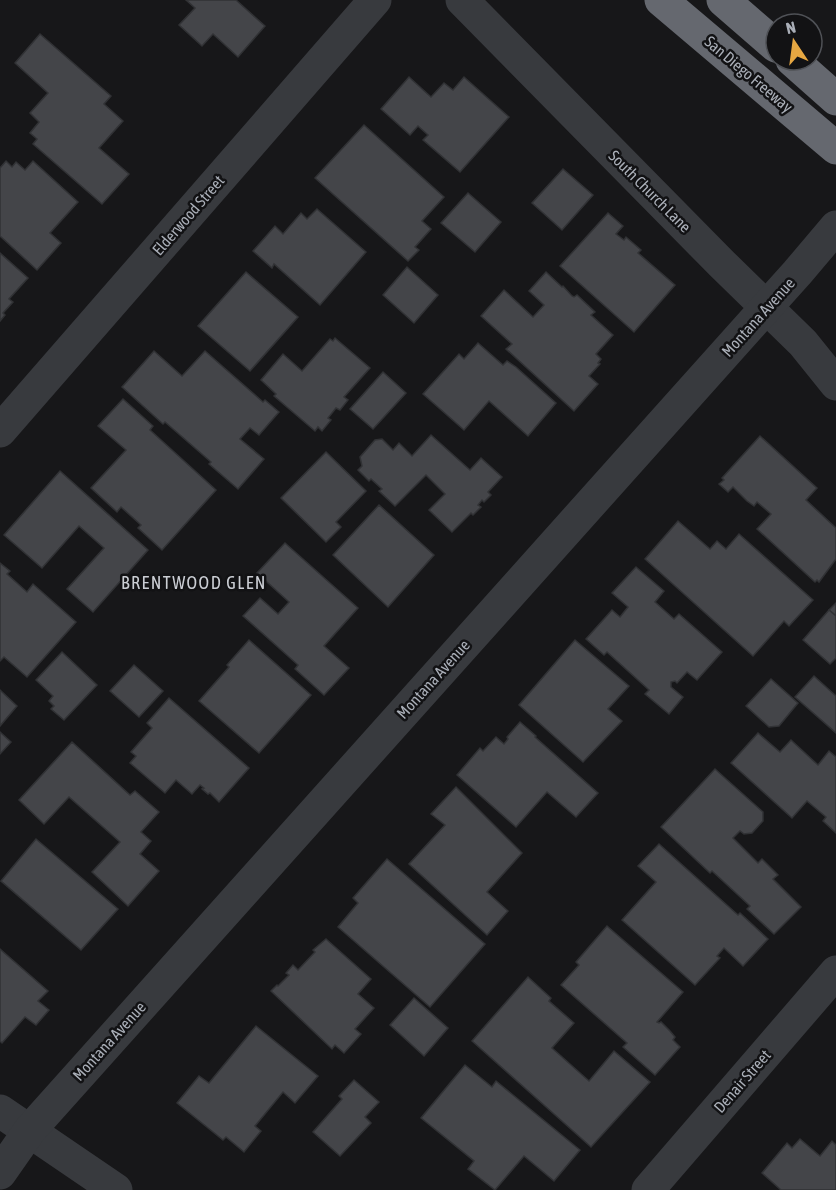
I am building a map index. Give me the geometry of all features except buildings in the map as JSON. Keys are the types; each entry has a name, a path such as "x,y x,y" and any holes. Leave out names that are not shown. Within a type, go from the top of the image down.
{"highway":[{"name":"San Diego Freeway","path":"662,0 832,145"},
{"path":"723,0 764,36"},
{"path":"806,72 836,99"}],"street":[{"name":"Elderwood Street","path":"0,431 375,0"},
{"name":"South Church Lane","path":"462,0 722,264 767,306 803,343 836,384"},
{"name":"Montana Avenue","path":"0,1173 30,1130 836,226"},
{"name":"Denair Street","path":"648,1190 836,972"},
{"path":"0,1111 116,1190"}],"district":[{"name":"BRENTWOOD GLEN","path":"194,583"}]}
